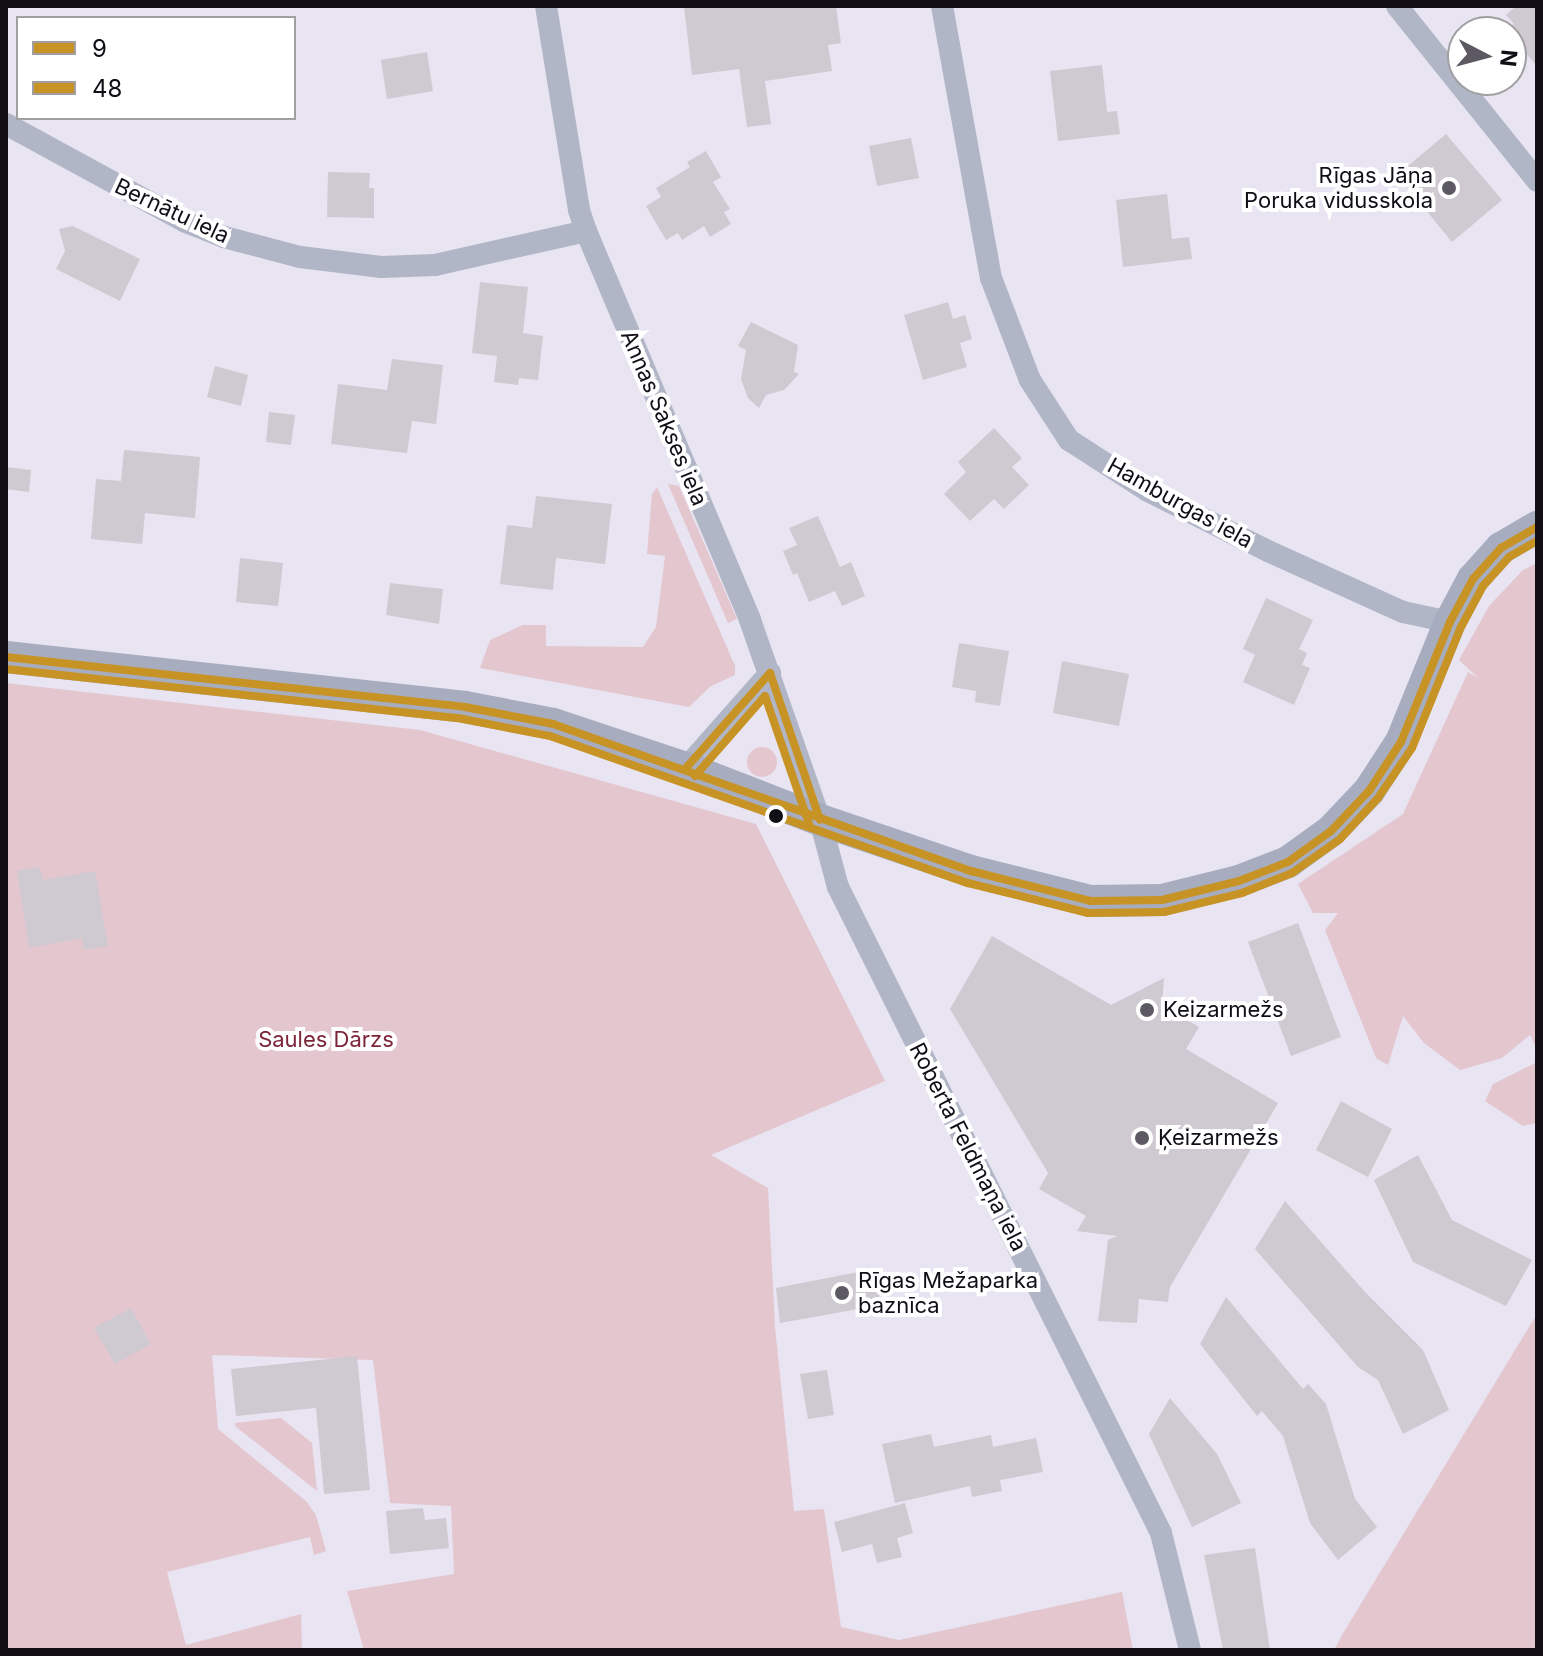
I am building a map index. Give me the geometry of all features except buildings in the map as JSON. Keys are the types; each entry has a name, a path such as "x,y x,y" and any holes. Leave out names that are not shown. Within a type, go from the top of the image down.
{"street":[{"name":"Annas Sakses iela","path":"546,6 579,210 586,231 770,673 820,820"},
{"name":"Hamburgas iela","path":"942,6 991,278 1030,380 1069,440 1148,491 1268,551 1403,612 1450,622"},
{"path":"1397,6 1537,181"},
{"name":"Bernātu iela","path":"6,124 186,222 224,237 300,257 381,267 435,265 586,231"},
{"path":"6,657 465,707 553,724 686,768 820,820 971,871 1090,901 1162,900 1239,881 1288,862 1331,831 1369,791 1401,742 1450,622 1473,579 1501,548 1537,527"},
{"path":"686,768 770,673"},
{"name":"Roberta Feldmaņa iela","path":"820,820 838,887 1161,1533 1190,1650"}],"green space":[{"path":"668,484 679,486 737,619 728,623"},
{"path":"657,487 735,666 735,675 711,686 689,707 480,668 490,640 523,625 546,625 546,646 643,647 656,627 665,556 647,554 652,494"},
{"path":"1537,563 1537,1049 1530,1035 1502,1058 1460,1070 1424,1043 1403,1016 1388,1065 1376,1058 1325,930 1338,913 1313,913 1298,884 1403,814 1468,672 1478,678 1459,660 1489,606 1523,570"},
{"name":"Saules Dārzs","path":"6,683 420,730 756,824 885,1081 711,1155 768,1188 775,1327 794,1511 824,1509 841,1627 899,1640 1122,1592 1133,1650 364,1650 347,1591 454,1574 451,1506 390,1503 373,1360 212,1355 218,1429 306,1501 316,1515 326,1551 314,1555 310,1537 167,1572 186,1645 301,1614 302,1650 6,1650"},
{"path":"762,747 772,752 777,762 772,772 762,777 752,772 747,762 752,752"},
{"path":"1537,1062 1537,1123 1523,1126 1485,1101 1493,1084"},
{"path":"1537,1314 1537,1650 1334,1650 1342,1635"},
{"path":"281,1418 312,1443 317,1491 235,1426 235,1423"}],"transit line":[{"name":"9","path":"6,657 465,707 553,724 971,871 1090,901 1162,900 1239,881 1288,862 1331,831 1369,791 1401,742 1450,622 1473,579 1501,548 1537,527"},
{"name":"48","path":"6,669 463,719 550,736 968,883 1088,913 1164,912 1242,893 1292,873 1340,839 1378,798 1412,748 1461,627 1483,586 1509,557 1537,541"},
{"name":"9","path":"686,768 770,673 820,820"},
{"name":"48","path":"695,776 765,696 809,824"}],"place":[{"name":"Rīgas Jāņa Poruka vidusskola","path":"1449,188"},
{"name":"Keizarmežs","path":"1147,1010"},
{"name":"Ķeizarmežs","path":"1142,1138"},
{"name":"Rīgas Mežaparka baznīca","path":"842,1293"}]}
